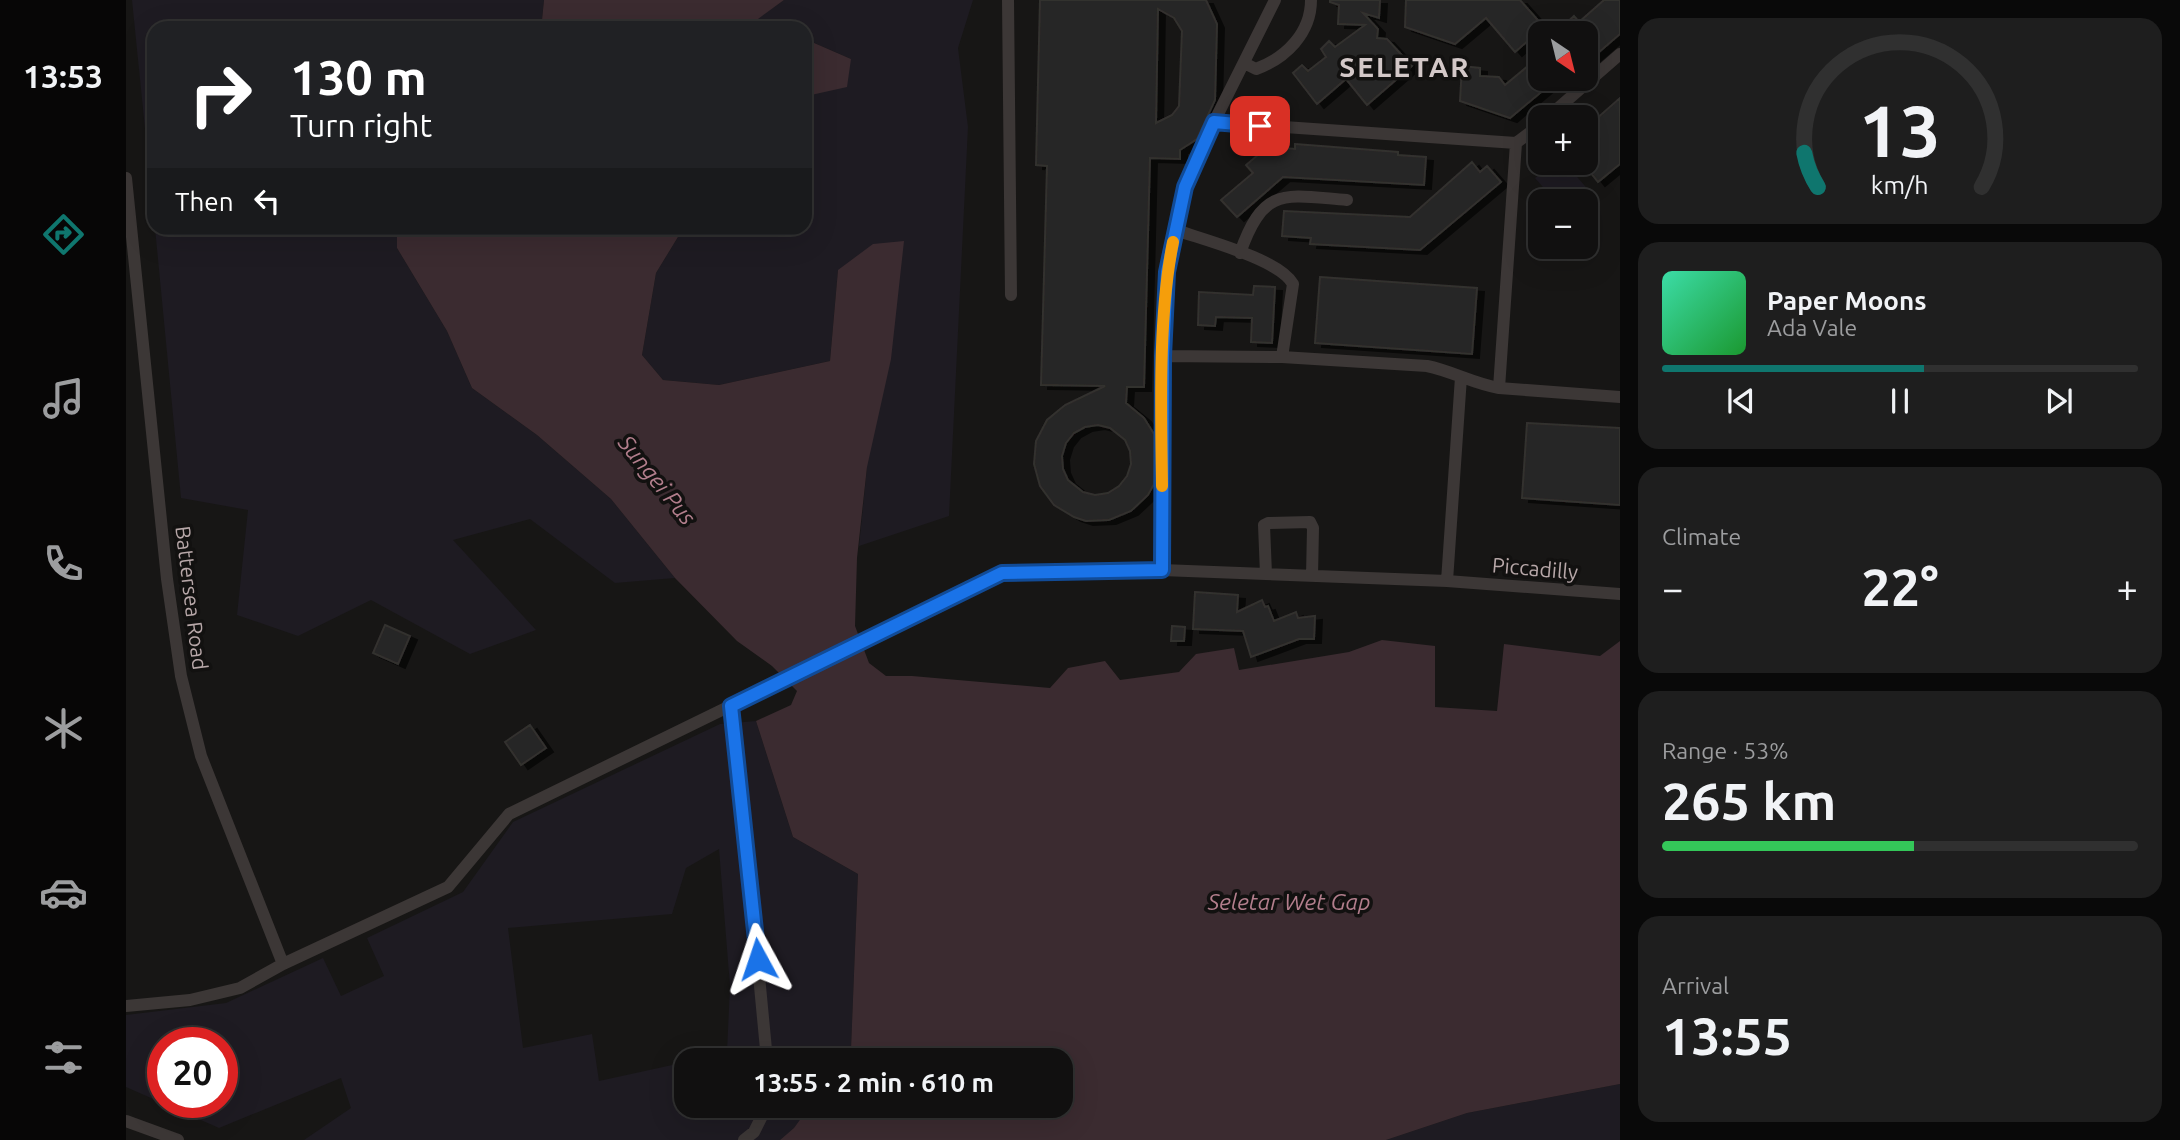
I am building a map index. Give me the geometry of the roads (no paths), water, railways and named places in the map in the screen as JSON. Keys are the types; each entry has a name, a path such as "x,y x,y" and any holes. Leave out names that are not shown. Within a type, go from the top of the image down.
{"lane":[{"path":"1008,0 1011,295"},
{"path":"1162,570 1163,356 1167,272 1175,230 1185,187 1275,0"},
{"path":"1244,63 1256,69 1270,64 1298,40 1304,32 1311,0"},
{"path":"1562,105 1620,54"},
{"path":"1214,122 1517,143 1528,134"},
{"path":"1499,388 1517,143"},
{"name":"Battersea Road","path":"126,178 167,579 181,676 201,756 283,964"},
{"path":"1240,253 1248,230 1269,202 1291,195 1347,200"},
{"path":"1175,230 1278,268 1288,276 1293,284 1282,357"},
{"path":"1163,356 1282,357 1427,366 1448,370 1479,385 1620,397"},
{"path":"1447,581 1461,377"},
{"path":"1266,574 1264,525 1310,522 1313,528 1312,576"},
{"name":"Piccadilly","path":"126,1006 190,1000 240,988 283,964 449,887 509,814 1002,573 1162,570 1447,581 1620,594"},
{"path":"731,706 766,1048"},
{"path":"744,1140 754,1132 761,1118"},
{"path":"126,1121 178,1140"}],"water":[{"path":"544,0 784,0 758,19 762,21 542,20"},
{"path":"812,42 851,59 847,87 812,95"},
{"name":"Seletar Wet Gap","path":"397,235 679,235 656,273 642,355 663,380 719,385 830,361 838,270 873,244 904,241 891,359 867,467 857,558 855,626 869,663 886,676 1050,688 1068,668 1105,661 1120,680 1179,672 1196,654 1234,648 1239,670 1349,652 1382,640 1435,646 1435,707 1497,711 1504,644 1600,656 1620,641 1620,1084 1467,1113 1386,1140 780,1140 801,1118 1073,1118 1073,1048 851,1048 858,874 793,837 756,721 791,705 797,691 772,666 737,641 675,578 611,499 537,435 472,388 447,331 397,248"}],"district":[{"name":"SELETAR","path":"1405,67"}],"water label":[{"name":"Sungei Pus","path":"657,480"}]}
